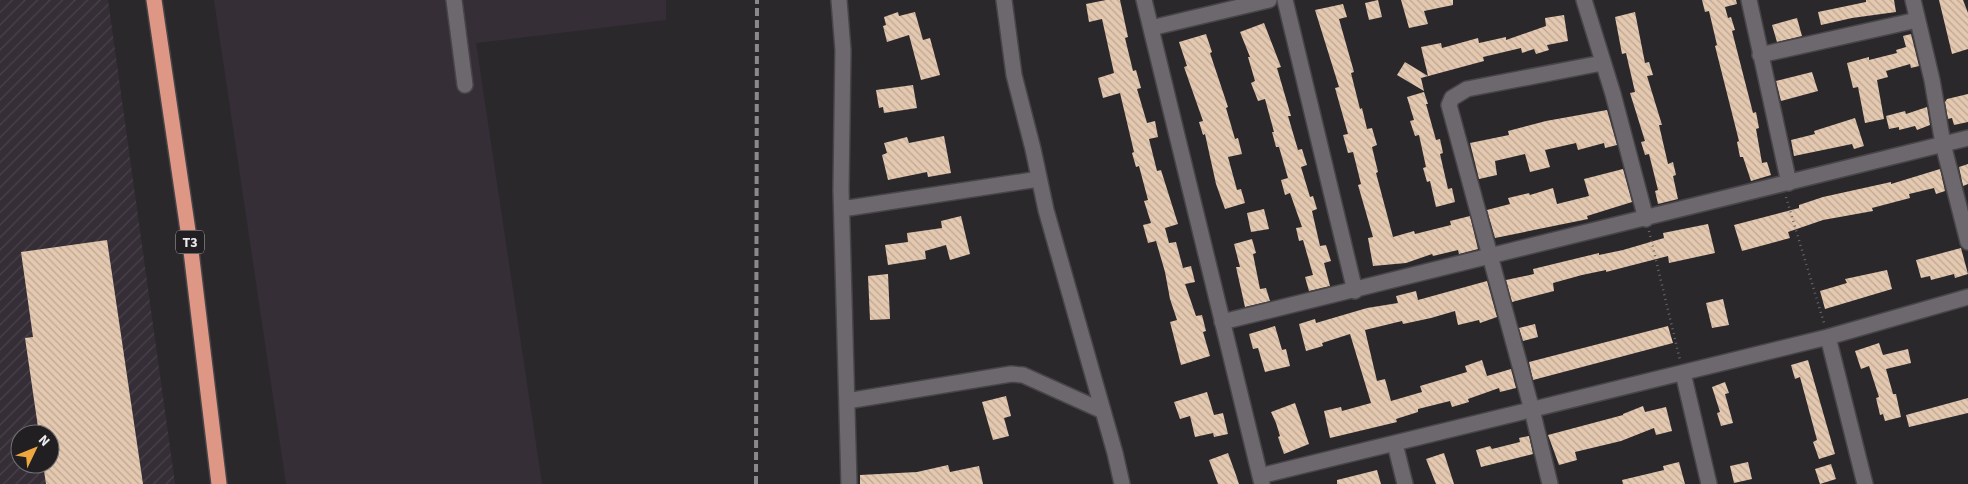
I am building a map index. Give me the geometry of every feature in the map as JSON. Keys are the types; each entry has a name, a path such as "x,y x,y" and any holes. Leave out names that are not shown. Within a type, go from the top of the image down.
{"highway":[{"name":"T3","path":"154,0 192,251 219,484"}],"street":[{"path":"454,0 465,85"},
{"path":"839,0 843,50 842,209 849,484"},
{"path":"1004,0 1014,75 1034,149 1039,179 1122,484"},
{"path":"1144,0 1261,480 1395,444 1828,337 1968,297"},
{"path":"1151,28 1269,0"},
{"path":"1285,0 1355,291"},
{"path":"1584,0 1613,94 1646,218"},
{"path":"1749,0 1786,184"},
{"path":"1912,0 1932,80 1943,144 1968,242"},
{"path":"1760,55 1918,20"},
{"path":"1550,484 1532,410 1450,116 1449,105 1452,98 1467,89 1602,63"},
{"path":"1222,322 1355,291 1968,138"},
{"path":"842,209 1039,179"},
{"path":"1828,337 1865,484"},
{"path":"1683,373 1709,484"},
{"path":"847,401 1011,374 1023,374 1103,411"},
{"path":"1395,444 1405,484"}],"path":[{"path":"1786,184 1828,337"},
{"path":"1646,218 1683,373"}],"shaded area":[{"path":"0,0 108,0 175,484 0,484"},
{"path":"214,0 666,0 666,20 476,43 542,484 286,484"}],"building":[{"path":"1106,0 1120,0 1128,37 1125,38 1133,71 1136,70 1141,88 1137,89 1147,123 1155,121 1158,137 1149,139 1157,171 1161,170 1178,224 1165,228 1169,243 1176,242 1183,268 1191,266 1195,282 1185,284 1196,316 1202,315 1206,331 1203,332 1210,356 1181,365 1170,322 1177,320 1170,299 1165,272 1156,241 1148,243 1143,225 1151,223 1144,201 1148,200 1139,166 1136,167 1132,153 1134,152 1120,93 1103,98 1098,78 1114,73 1102,19 1089,22 1086,4"},
{"path":"1378,0 1382,17 1369,20 1365,3"},
{"path":"1401,0 1453,0 1453,5 1424,11 1428,24 1409,28"},
{"path":"1702,0 1736,0 1737,4 1725,7 1728,18 1731,17 1735,30 1732,31 1753,113 1756,112 1759,128 1756,129 1762,163 1767,162 1771,175 1751,181 1743,157 1740,157 1737,142 1739,141 1715,46 1717,45 1709,11 1705,12"},
{"path":"1866,0 1894,0 1896,12 1852,18 1821,25 1818,12 1866,2"},
{"path":"1939,0 1963,0 1968,13 1968,49 1952,54"},
{"path":"1343,4 1347,17 1339,19 1354,72 1351,73 1360,109 1362,108 1367,129 1372,128 1377,145 1372,147 1378,172 1376,173 1393,237 1414,231 1415,234 1451,225 1450,221 1470,216 1478,249 1459,254 1458,250 1433,256 1432,254 1406,263 1373,266 1368,238 1373,237 1358,185 1361,184 1353,152 1348,153 1343,135 1348,134 1335,88 1339,87 1315,10"},
{"path":"898,12 899,16 915,12 923,40 930,38 940,75 921,80 909,35 887,42 883,26 886,25 884,17"},
{"path":"1635,12 1645,63 1649,62 1653,75 1647,76 1662,125 1659,125 1668,164 1673,162 1676,175 1673,176 1678,199 1658,204 1655,191 1658,190 1649,154 1645,155 1641,142 1645,141 1630,93 1635,92 1626,53 1622,54 1615,17"},
{"path":"1564,15 1568,41 1547,45 1549,50 1536,54 1534,49 1522,53 1521,48 1483,57 1484,61 1421,78 1424,91 1397,75 1405,62 1428,76 1421,47 1441,43 1442,48 1478,38 1479,43 1506,37 1506,40 1546,26 1545,18"},
{"path":"1797,18 1802,36 1777,42 1772,25"},
{"path":"1264,23 1281,67 1277,68 1291,116 1288,116 1298,150 1302,149 1307,165 1301,167 1310,197 1313,196 1317,209 1312,211 1320,246 1326,245 1331,261 1324,263 1330,286 1309,291 1305,277 1313,275 1303,240 1299,241 1296,228 1302,227 1290,193 1285,195 1281,180 1288,178 1279,147 1276,147 1265,99 1258,101 1251,83 1255,81 1248,57 1250,57 1240,32"},
{"path":"1206,34 1212,52 1210,53 1228,107 1226,108 1235,139 1238,138 1242,154 1228,157 1237,190 1241,189 1245,203 1225,209 1216,184 1205,134 1203,135 1199,122 1203,121 1184,67 1187,66 1179,42"},
{"path":"1911,34 1919,66 1911,68 1910,64 1886,71 1888,77 1877,80 1884,119 1865,123 1858,87 1853,88 1847,63 1869,57 1869,60 1897,53 1896,50 1906,47 1903,36"},
{"path":"1812,72 1818,91 1781,101 1776,81"},
{"path":"913,85 917,108 884,113 883,107 879,108 876,90"},
{"path":"1424,92 1436,140 1440,139 1443,153 1440,154 1448,189 1452,188 1455,202 1436,207 1430,181 1427,182 1423,168 1426,167 1419,135 1415,136 1410,121 1414,120 1407,97"},
{"path":"1968,94 1968,122 1954,125 1952,118 1948,119 1945,102 1947,99"},
{"path":"1927,107 1930,125 1917,130 1915,126 1899,130 1899,127 1889,129 1886,116 1905,111 1906,114"},
{"path":"1607,110 1617,145 1605,148 1604,143 1578,150 1576,143 1545,150 1550,167 1530,172 1525,154 1495,161 1497,175 1479,179 1470,143 1509,135 1508,131 1546,121"},
{"path":"1855,118 1864,146 1854,149 1852,144 1794,156 1791,140 1815,134 1814,131"},
{"path":"944,136 951,173 928,177 927,172 888,180 882,155 887,153 884,143 907,137 909,143"},
{"path":"1968,164 1968,184 1963,186 1959,167"},
{"path":"1623,169 1632,202 1587,216 1588,219 1495,238 1487,210 1510,204 1508,198 1529,193 1530,195 1553,188 1557,204 1589,196 1584,179"},
{"path":"1940,169 1945,191 1936,194 1934,188 1909,194 1910,198 1872,208 1873,211 1823,220 1788,232 1790,238 1742,251 1734,225 1799,208 1799,205 1823,197 1891,182 1891,184"},
{"path":"1264,209 1269,229 1251,232 1247,213"},
{"path":"961,216 970,254 950,260 946,245 925,251 926,259 888,265 885,245 908,242 907,233 942,228 941,221"},
{"path":"1708,224 1715,253 1669,263 1668,256 1606,272 1606,270 1582,275 1553,283 1554,291 1512,302 1506,280 1534,274 1533,269 1599,253 1599,255 1623,250 1664,238 1663,233"},
{"path":"1252,239 1256,253 1253,254 1260,289 1266,288 1270,301 1245,307 1236,267 1240,267 1234,244"},
{"path":"107,240 143,484 46,484 44,474 60,474 60,424 38,424 25,338 33,337 21,252"},
{"path":"1961,248 1968,274 1955,278 1954,274 1931,280 1930,276 1921,278 1916,260"},
{"path":"1887,270 1892,289 1825,309 1820,291 1847,283 1845,279"},
{"path":"888,274 890,319 870,320 868,276"},
{"path":"1487,281 1497,317 1480,323 1479,320 1458,325 1455,311 1403,324 1402,321 1365,330 1377,381 1385,379 1391,401 1422,392 1420,386 1467,372 1465,366 1482,360 1487,376 1511,369 1516,388 1500,392 1499,388 1468,399 1469,402 1452,407 1450,401 1418,409 1418,412 1396,419 1397,422 1330,438 1324,411 1341,407 1342,411 1371,403 1350,334 1322,343 1323,346 1306,351 1299,324 1315,319 1316,323 1367,308 1398,303 1396,296 1416,291 1418,300"},
{"path":"1723,299 1729,325 1712,328 1706,303"},
{"path":"1535,324 1538,337 1523,341 1519,328"},
{"path":"1275,326 1282,350 1286,349 1290,366 1265,372 1258,348 1253,349 1249,334"},
{"path":"1668,326 1673,343 1533,380 1529,362"},
{"path":"1879,343 1883,355 1908,349 1911,363 1886,369 1893,394 1896,394 1901,417 1885,421 1883,414 1880,415 1876,398 1879,397 1869,366 1861,369 1855,351"},
{"path":"1808,360 1835,454 1819,459 1813,442 1817,440 1800,377 1795,379 1791,365"},
{"path":"1725,382 1729,393 1725,394 1733,423 1721,426 1717,413 1720,412 1712,387"},
{"path":"1207,392 1214,415 1223,413 1228,434 1214,437 1213,433 1195,437 1190,416 1180,419 1174,402"},
{"path":"1006,396 1011,416 1004,418 1009,436 993,440 982,402"},
{"path":"1968,398 1968,413 1909,427 1906,415"},
{"path":"1295,403 1309,444 1284,454 1278,437 1280,436 1276,423 1271,412"},
{"path":"1643,406 1645,412 1666,407 1672,431 1656,435 1654,428 1621,441 1575,452 1577,460 1559,465 1548,435 1623,415"},
{"path":"1529,436 1533,454 1481,467 1476,450 1490,446 1492,449 1520,442 1519,438"},
{"path":"1228,453 1239,484 1218,484 1209,460"},
{"path":"1444,453 1454,484 1436,484 1426,459"},
{"path":"1679,462 1685,484 1623,484 1622,480 1664,470 1663,466"},
{"path":"1748,462 1752,479 1734,483 1730,466"},
{"path":"1831,464 1836,479 1820,484 1815,469"},
{"path":"948,465 950,472 979,466 983,484 860,484 860,475 917,472"},
{"path":"1377,470 1381,484 1337,484 1337,480"}],"railway":[{"path":"756,484 757,0"}]}
